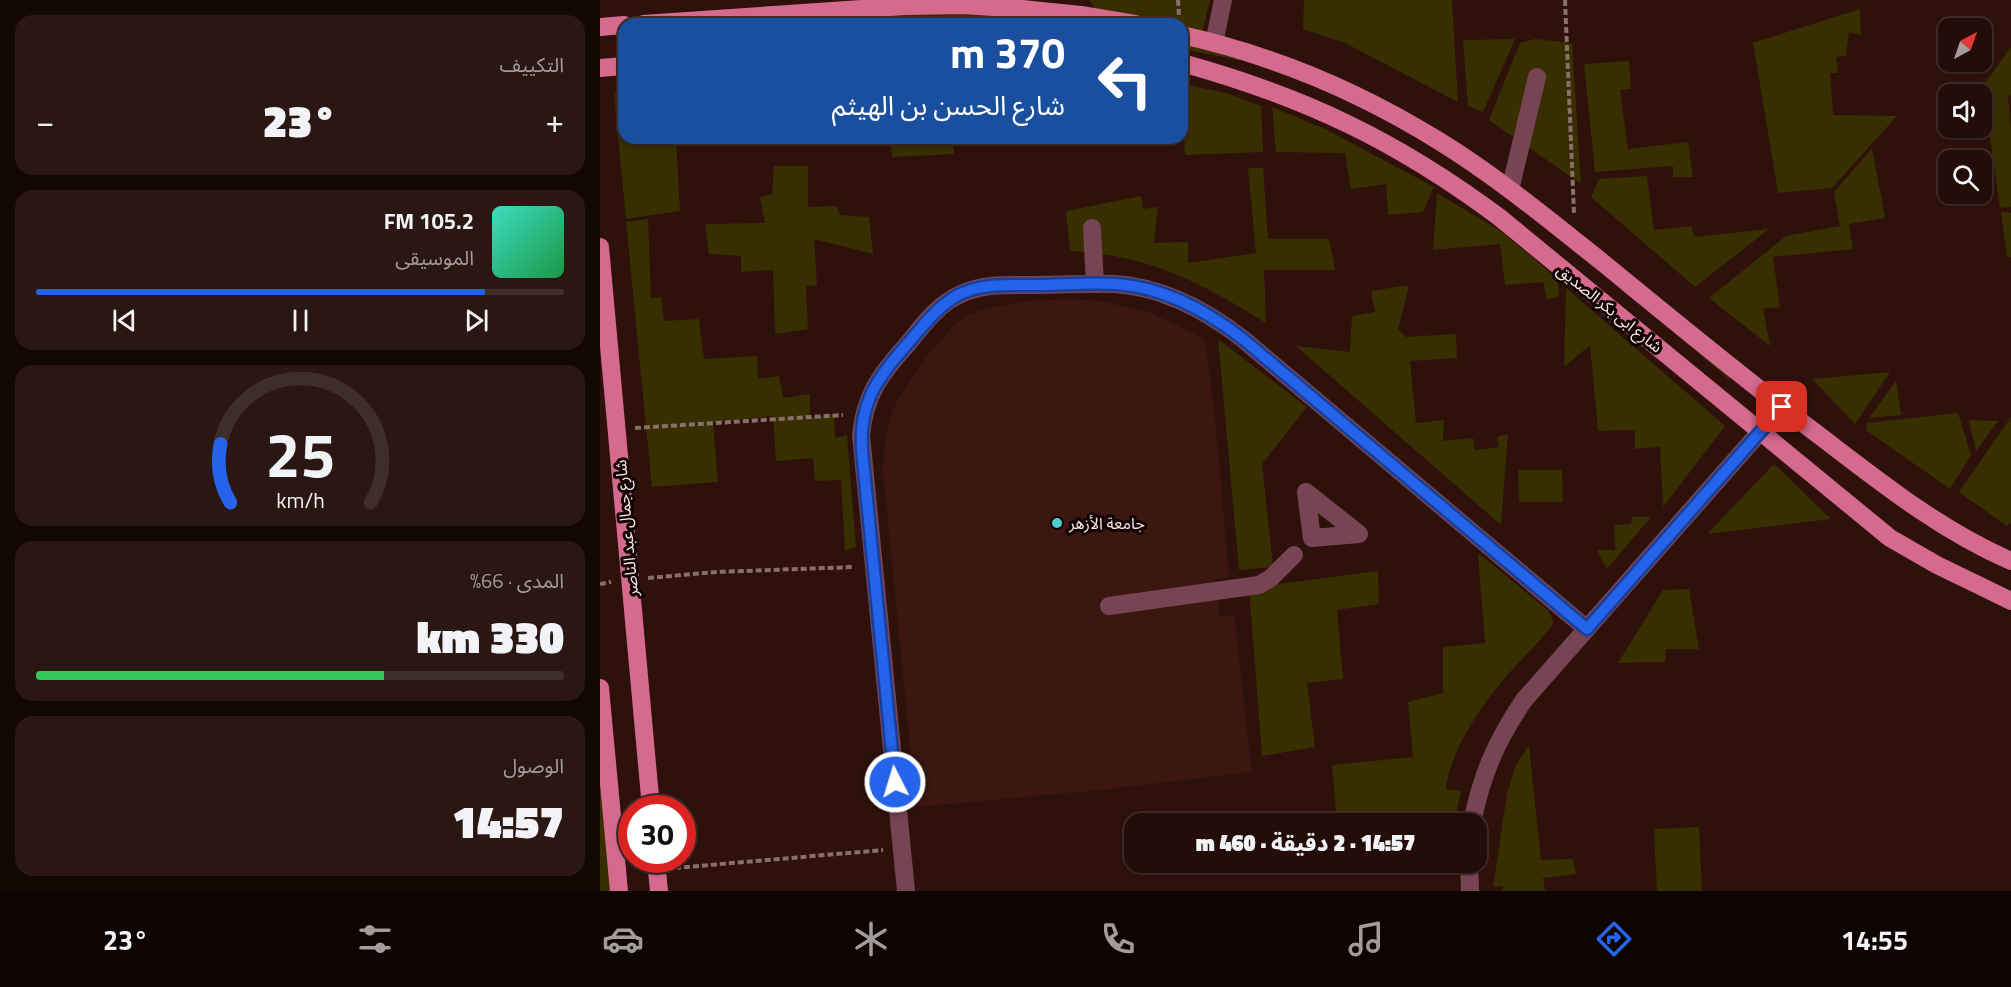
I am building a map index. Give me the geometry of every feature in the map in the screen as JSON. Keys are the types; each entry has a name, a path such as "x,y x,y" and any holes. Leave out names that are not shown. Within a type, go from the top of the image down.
{"main road":[{"path":"732,18 904,3 1022,9 1099,18"},
{"path":"600,27 618,26"},
{"name":"شارع ابى بكر الصديق","path":"1188,36 1292,68 1353,94 1438,140 1482,169 1575,240 1782,407 1918,511 1960,536 2011,561"},
{"name":"شارع ابى بكر الصديق","path":"1188,65 1227,75 1314,107 1370,134 1415,159 1458,187 1499,217 1890,538 1937,566 2011,601"},
{"path":"600,68 618,66"},
{"name":"شارع جمال عبد الناصر","path":"600,247 650,795"},
{"path":"600,688 619,891"},
{"path":"657,873 659,891"}],"street":[{"path":"1214,43 1223,0"},
{"path":"1510,190 1537,77"},
{"path":"1092,228 1095,284"},
{"path":"906,891 861,435 867,401 876,383 936,312 959,294 990,286 1116,284 1167,296 1191,306 1227,327 1587,629"},
{"path":"1475,813 1485,771 1509,722 1524,700 1782,407"},
{"path":"1109,606 1259,585 1271,578 1294,555"},
{"path":"1469,873 1470,891"}],"path":[{"path":"1178,0 1179,18"},
{"path":"1565,0 1575,240"},
{"path":"616,429 864,414"},
{"path":"600,584 716,572 875,566"},
{"path":"696,862 902,849"}],"shaded area":[{"path":"1089,0 1210,0 1201,37 1363,105 1249,62 1188,50 1188,18 1101,18"},
{"path":"1304,0 1452,0 1458,102 1345,43 1303,29"},
{"path":"1860,9 1861,35 1849,32 1846,56 1836,57 1838,73 1830,73 1833,115 1897,116 1832,188 1778,193 1753,43"},
{"path":"910,10 1064,18 856,18"},
{"path":"1515,39 1483,112 1468,106 1463,40"},
{"path":"1535,39 1572,43 1581,184 1489,120 1520,43"},
{"path":"2011,47 2011,94 2008,98 2011,129 2011,207 2000,208 1990,138 1992,84 1984,84"},
{"path":"1629,61 1631,89 1620,90 1628,149 1688,142 1693,177 1673,177 1673,166 1595,172 1584,64"},
{"path":"1188,85 1226,93 1261,106 1263,152 1185,155 1185,144 1188,144"},
{"path":"618,89 618,136 614,95"},
{"path":"1363,105 1463,147 1505,174 1728,358 1730,380 1561,237 1441,151"},
{"path":"1272,107 1325,129 1434,187 1423,212 1388,215 1386,184 1351,189 1345,153 1276,152"},
{"path":"619,144 676,144 680,211 626,219"},
{"path":"891,144 953,144 954,154 892,157"},
{"path":"1081,144 1128,144 1128,145"},
{"path":"1872,148 1885,218 1849,224 1853,249 1773,257 1780,307 1763,309 1770,346 1709,298 1786,236 1840,226 1834,192"},
{"path":"774,166 808,166 808,207 836,206 840,215 869,217 873,254 814,239 817,285 806,286 808,329 775,334 773,270 741,272 741,256 709,254 705,224 765,223 760,197 772,194"},
{"path":"1248,168 1263,168 1268,239 1329,239 1335,270 1264,270 1266,323 1219,295 1173,273 1125,258 1070,251 1066,211 1141,196 1143,209 1158,207 1154,243 1188,242 1188,263 1256,253"},
{"path":"1647,176 1654,230 1691,226 1695,237 1769,229 1695,287 1591,197 1599,179"},
{"path":"1437,193 1502,232 1558,279 1559,296 1547,300 1543,282 1505,285 1500,244 1433,250"},
{"path":"2001,212 2011,213 2011,257 2007,257"},
{"path":"648,219 651,298 661,297 664,321 699,319 704,359 757,356 758,379 779,376 783,398 810,394 810,418 834,414 835,438 847,435 856,547 845,551 841,480 815,481 813,458 776,461 773,416 713,422 718,482 652,487 626,222"},
{"path":"1409,285 1398,329 1406,337 1456,334 1457,358 1410,361 1416,423 1444,420 1443,441 1473,438 1475,450 1499,447 1497,437 1508,434 1501,525 1296,346 1350,352 1352,316 1375,312 1371,291"},
{"path":"1566,288 1725,426 1663,507 1660,447 1635,449 1635,430 1598,431 1590,345 1564,367"},
{"name":"جامعة الأزهر","path":"1068,299 1101,301 1151,313 1205,339 1215,417 1229,577 1216,579 1220,617 1234,614 1252,772 1100,790 916,807 883,471 885,440 890,419 895,405 910,380 957,322 969,314 988,308 1029,301"},
{"path":"1218,339 1307,407 1262,464 1273,567 1239,570"},
{"path":"1890,372 1855,424 1812,379"},
{"path":"1896,381 1901,415 1869,418"},
{"path":"1958,413 1971,455 1950,489 1866,430 1867,423"},
{"path":"2011,417 2011,523 2007,526 1959,492"},
{"path":"1969,420 1998,421 1976,451"},
{"path":"1774,464 1831,519 1707,534"},
{"path":"1518,470 1562,470 1563,502 1519,502"},
{"path":"1632,517 1651,517 1607,569 1597,550 1615,550 1614,525 1631,524"},
{"path":"1478,553 1548,610 1554,623 1490,697 1461,743 1446,789 1461,791 1456,813 1336,813 1332,765 1413,757 1408,702 1443,693 1443,647 1485,643"},
{"path":"1378,571 1379,604 1337,610 1343,679 1307,683 1315,747 1262,756 1249,588"},
{"path":"1689,589 1699,649 1666,649 1665,662 1618,663 1663,590"},
{"path":"1529,745 1541,860 1573,859 1576,874 1543,878 1545,891 1503,891 1503,886 1493,887 1507,794 1515,767"},
{"path":"600,785 611,891 600,891"},
{"path":"1699,827 1702,891 1657,891 1654,829"}],"place":[{"name":"جامعة الأزهر","path":"1057,523"}],"route":[{"path":"895,782 861,435 867,401 876,383 936,312 959,294 990,286 1116,284 1167,296 1209,315 1243,339 1587,629 1782,407"}]}
